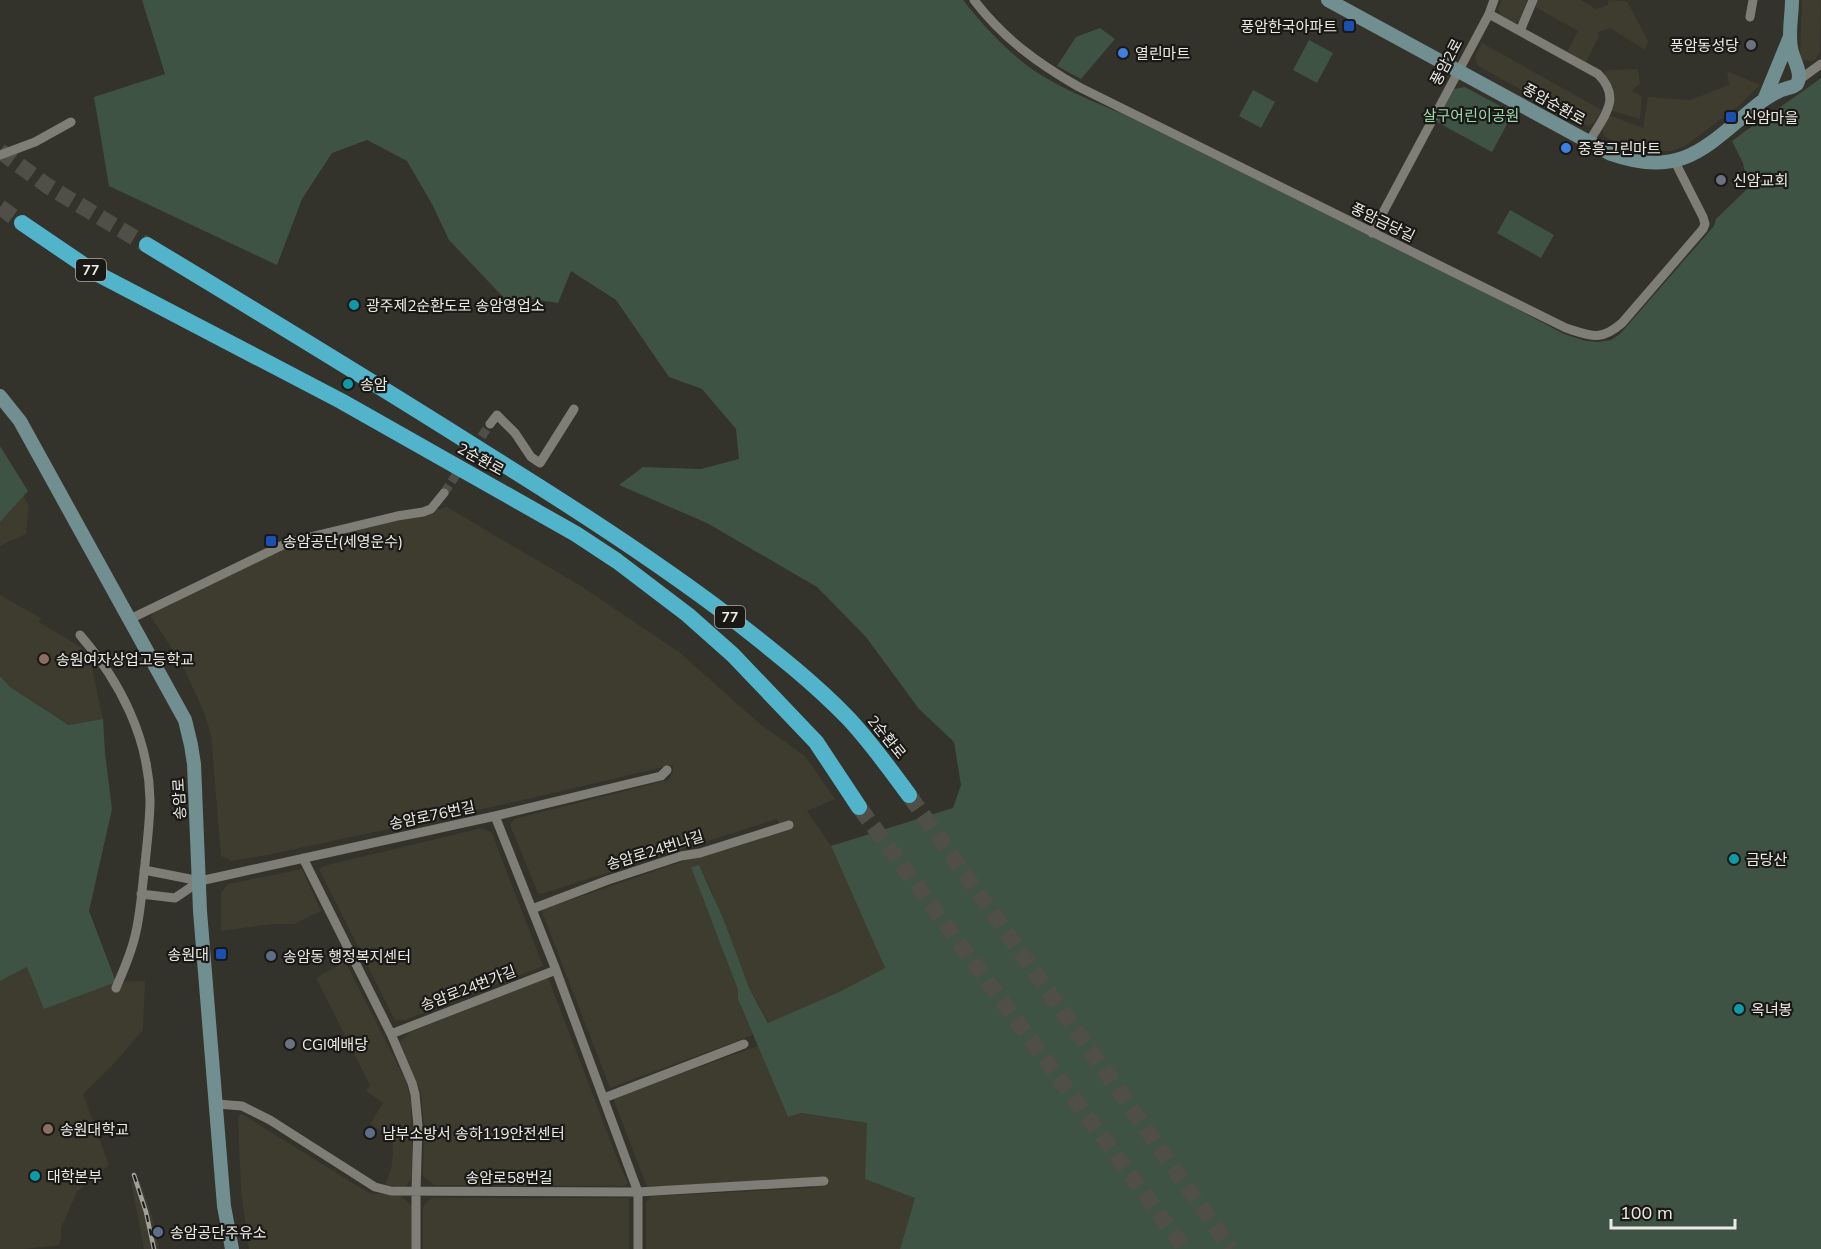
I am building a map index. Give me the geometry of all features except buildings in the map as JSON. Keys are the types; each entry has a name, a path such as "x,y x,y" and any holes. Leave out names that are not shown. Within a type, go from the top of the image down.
{"highway":[{"name":"2순환로","path":"22,224 94,272 341,401 576,534 617,561 688,615 733,654 816,742 859,807"},
{"name":"2순환로","path":"147,245 357,372 594,520 714,605 776,653 838,708 877,750 909,795"}],"main road":[{"name":"풍암순환로","path":"1328,0 1611,154 1630,161 1676,162 1708,146 1764,100 1785,88 1794,87 1798,72 1790,37 1792,0"},
{"name":"풍암순환로","path":"1764,100 1790,37"},
{"path":"1785,88 1778,85 1776,72 1789,63 1798,72"},
{"name":"송암로","path":"0,396 20,421 185,720 194,765 200,911 224,1206 232,1249"}],"street":[{"name":"풍암금당길","path":"974,0 1011,42 1056,74 1566,328 1599,336 1611,333 1622,323 1703,229 1705,224 1703,217 1676,162"},
{"name":"풍암2로","path":"1372,233 1489,14 1494,0"},
{"path":"1520,31 1533,0"},
{"path":"1750,17 1753,0"},
{"path":"1489,14 1598,74 1605,82 1610,91 1611,102 1589,142"},
{"path":"1798,72 1817,66"},
{"path":"0,155 35,142 71,122"},
{"path":"490,424 497,415 515,433 531,457 540,463 574,410"},
{"path":"129,620 289,542 397,516 423,513 431,509 444,493"},
{"path":"80,635 98,657 123,698 140,736 147,766 150,798 136,934 116,988"},
{"name":"송암로76번길","path":"200,881 495,816 661,776 667,770"},
{"path":"495,816 556,970 638,1192 638,1249"},
{"name":"송암로24번나길","path":"532,909 608,880 681,856 700,853 789,825"},
{"path":"303,858 391,1034 415,1094 418,1126 416,1249"},
{"path":"144,870 200,881"},
{"path":"141,894 175,898 200,881"},
{"name":"송암로24번가길","path":"391,1034 556,970"},
{"path":"604,1098 744,1044"},
{"name":"송암로58번길","path":"217,1104 242,1106 270,1120 375,1187 391,1191 638,1192 824,1181"}],"shaded area":[{"path":"1502,0 1527,0 1519,21 1514,23 1500,15 1498,8"},
{"path":"1536,0 1581,0 1596,9 1608,5 1608,0 1627,1 1648,41 1645,50 1610,28 1598,32 1599,36 1586,62 1567,52 1578,31 1535,7"},
{"path":"1802,0 1821,0 1820,53 1814,61 1802,60 1800,55"},
{"path":"1482,43 1602,110 1594,123 1588,126 1478,66 1475,57"},
{"path":"1638,69 1640,83 1632,91 1642,96 1640,119 1613,111 1613,87 1604,73 1606,70"},
{"path":"1727,71 1760,85 1740,105 1685,146 1672,151 1656,152 1617,143 1604,136 1602,128 1607,118 1611,116 1643,128 1648,97 1690,100 1729,85"},
{"path":"0,451 29,506 26,534 0,546"},
{"path":"447,507 581,586 679,652 760,724 805,756 835,799 807,811 831,846 885,968 839,992 769,1023 750,990 710,887 699,866 691,867 753,1035 610,1088 542,912 544,909 781,828 777,819 541,894 538,893 510,825 514,819 668,780 673,772 673,765 272,854 232,861 221,856 211,735 205,715 181,662 151,617 153,613 292,544"},
{"name":"송원여자상업고등학교","path":"0,595 41,618 39,622 84,649 92,668 103,719 70,725 10,687 0,676"},
{"path":"482,828 492,833 543,966 405,1020 395,1020 319,869 327,865"},
{"path":"302,869 321,911 294,924 273,924 221,931 221,893 228,884"},
{"path":"345,961 406,1081 411,1102 413,1176 405,1188 385,1185 391,1170 392,1139 370,1124 383,1103 366,1091 370,1085 316,978"},
{"name":"송원대학교","path":"27,967 116,982 145,981 143,1030 111,1067 83,1094 109,1165 77,1192 61,1228 59,1245 0,1249 0,981"},
{"path":"548,977 628,1183 625,1186 434,1185 423,1176 424,1126 421,1093 400,1042 410,1032"},
{"path":"758,1046 788,1117 801,1113 867,1123 915,1198 900,1249 646,1249 646,1202 652,1196 813,1188 811,1179 647,1187 613,1098"},
{"path":"242,1114 364,1190 373,1194 399,1194 412,1206 412,1249 249,1249 241,1191 238,1116"},
{"path":"140,1181 152,1216 159,1249 144,1249 131,1182"},
{"path":"431,1198 629,1198 629,1249 423,1249 423,1207"}],"green space":[{"path":"142,0 963,0 1007,49 1034,71 1059,85 1123,114 1500,300 1564,334 1598,342 1611,340 1620,334 1714,226 1716,219 1748,188 1743,163 1732,141 1821,78 1821,1249 900,1249 915,1198 865,1179 867,1123 801,1113 788,1117 738,999 738,990 691,867 699,865 723,918 750,990 768,1023 839,992 885,968 831,846 953,808 961,785 954,742 919,709 866,637 817,587 707,523 619,485 643,467 701,469 739,459 736,429 702,389 669,377 616,300 571,271 558,303 532,299 506,300 449,240 432,204 407,161 367,140 332,153 302,199 277,265 109,186 94,97 165,74"},
{"path":"1100,28 1115,39 1081,79 1057,66 1076,37"},
{"path":"1309,40 1333,53 1317,83 1293,70"},
{"name":"살구어린이공원","path":"1465,87 1513,113 1492,152 1437,122 1454,89"},
{"path":"1253,90 1275,102 1261,128 1239,116"},
{"path":"1510,210 1554,235 1541,258 1497,233"},
{"path":"0,446 28,491 0,522"},
{"path":"0,676 10,687 69,725 103,719 112,809 89,911 116,982 44,1009 27,967 0,981"}],"tunnel":[{"path":"0,151 49,187 147,245"},
{"path":"0,207 22,223"},
{"path":"444,493 490,424"},
{"path":"909,795 1231,1249"},
{"path":"859,807 1185,1249"}],"railway":[{"path":"134,1175 146,1212 154,1249"}],"place":[{"name":"풍암한국아파트","path":"1349,26"},
{"name":"풍암동성당","path":"1751,45"},
{"name":"열린마트","path":"1123,53"},
{"name":"신암마을","path":"1731,117"},
{"name":"중흥그린마트","path":"1566,148"},
{"name":"신암교회","path":"1721,180"},
{"name":"광주제2순환도로 송암영업소","path":"354,305"},
{"name":"송암","path":"348,384"},
{"name":"송암공단(세영운수)","path":"271,541"},
{"name":"송원여자상업고등학교","path":"44,659"},
{"name":"금당산","path":"1734,859"},
{"name":"송원대","path":"221,954"},
{"name":"송암동 행정복지센터","path":"271,956"},
{"name":"옥녀봉","path":"1739,1009"},
{"name":"CGI예배당","path":"290,1044"},
{"name":"송원대학교","path":"48,1129"},
{"name":"남부소방서 송하119안전센터","path":"370,1133"},
{"name":"대학본부","path":"35,1176"},
{"name":"송암공단주유소","path":"158,1232"}]}
